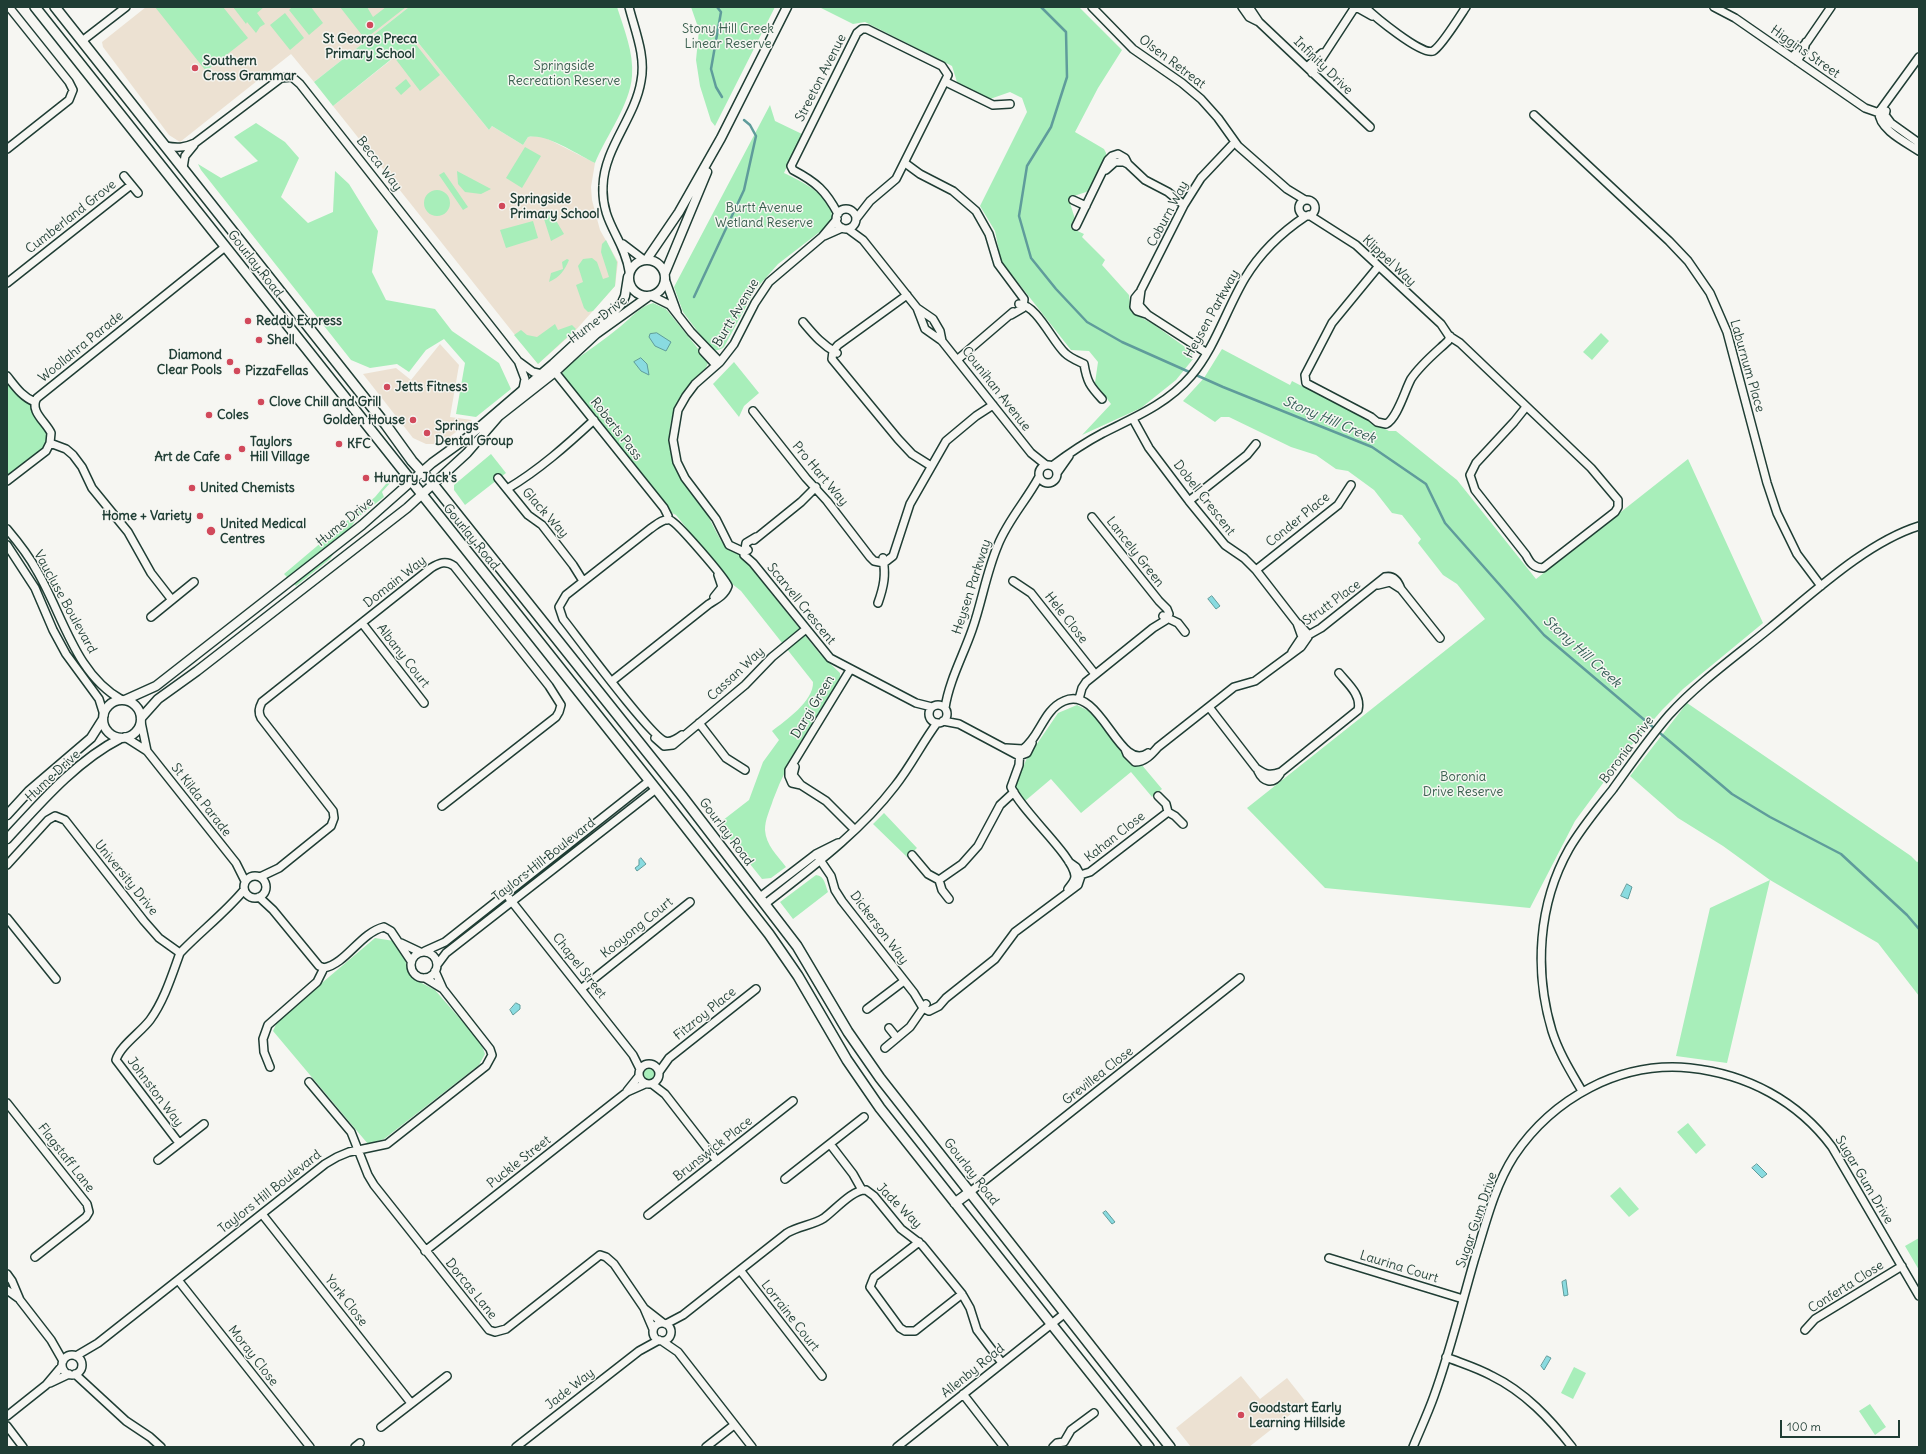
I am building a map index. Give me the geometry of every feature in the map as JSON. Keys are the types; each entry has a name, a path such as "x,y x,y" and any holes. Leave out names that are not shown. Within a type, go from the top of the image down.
{"main road":[{"name":"Gourlay Road","path":"35,7 656,789 769,934 798,976 832,1036 862,1084 1149,1447"},
{"name":"Gourlay Road","path":"55,7 422,473 433,484 665,775 808,963 863,1055 1064,1314 1170,1447"},
{"path":"70,52 82,41"},
{"path":"649,781 665,775"},
{"name":"Taylors Hill Boulevard","path":"656,789 665,775"},
{"path":"749,910 762,901"},
{"path":"956,1203 970,1192"}],"street":[{"path":"7,149 69,100 73,90 69,82 9,7"},
{"path":"82,41 126,7"},
{"path":"629,7 641,51 641,82 637,98 610,156 604,176 603,185 605,212 608,222 620,241 625,254 629,282 634,292 665,301 678,313 691,332 718,363"},
{"path":"629,274 635,264 645,259 679,212 721,138 787,7"},
{"name":"Olsen Retreat","path":"1092,7 1133,49 1182,83 1201,99 1218,118 1236,144 1287,189 1305,200 1312,202 1315,210"},
{"name":"Infinity Drive","path":"1242,7 1249,17 1259,22"},
{"name":"Infinity Drive","path":"1249,7 1259,22 1370,127"},
{"path":"1312,72 1355,7 1377,18"},
{"path":"1365,7 1377,18 1421,49 1432,52 1441,44 1466,7"},
{"name":"Higgins Street","path":"1714,7 1728,13 1865,108 1882,114"},
{"path":"1794,59 1831,7"},
{"name":"Streeton Avenue","path":"837,217 830,200 816,183 793,170 791,166 857,33 862,29 867,29 942,66 948,75 946,82"},
{"path":"1307,67 1326,49"},
{"path":"1919,57 1890,100 1882,114 1881,123 1885,128 1919,151"},
{"name":"Becca Way","path":"165,146 178,148 187,147 195,143 280,78 288,76 297,80 518,361 533,372 542,374"},
{"path":"870,201 848,210 837,217 838,224 845,228 853,226 870,201 892,183 904,165 946,82 993,105 1010,104"},
{"path":"1882,114 1891,124 1919,143"},
{"name":"Laburnum Place","path":"1534,115 1688,261 1710,293 1727,332 1767,483 1777,513 1797,554 1821,586"},
{"path":"650,296 661,289 721,138"},
{"name":"Becca Way","path":"183,168 185,156 195,143"},
{"name":"Coburn Way","path":"1208,350 1190,341 1148,315 1139,305 1141,290 1186,202 1201,178 1236,144"},
{"path":"1076,226 1102,175 1115,162 1124,162 1128,164 1145,180 1186,202"},
{"path":"904,165 953,191 976,211 989,234 998,264 1014,287 1022,305 1036,316 1065,354 1084,364 1086,380 1090,387 1102,399"},
{"name":"Cumberland Grove","path":"124,176 138,193"},
{"name":"Cumberland Grove","path":"7,283 131,185"},
{"name":"Olsen Retreat","path":"1287,189 1299,208 1307,216"},
{"name":"Streeton Avenue","path":"830,200 848,210"},
{"path":"1074,200 1086,206"},
{"name":"Heysen Parkway","path":"940,708 973,629 998,544 1020,506 1030,493 1039,474 1049,465 1070,455 1102,434 1161,403 1185,382 1200,364 1245,278 1258,258 1288,227 1305,200"},
{"path":"848,210 855,214 856,220"},
{"name":"Heysen Parkway","path":"1288,227 1315,210"},
{"name":"Klippel Way","path":"1315,210 1324,224"},
{"name":"Klippel Way","path":"1307,216 1324,224 1356,245 1434,320 1448,339"},
{"name":"Burtt Avenue","path":"746,549 726,538 707,505 685,478 677,462 673,440 678,410 695,384 718,363 734,344 754,303 769,282 822,237 837,217"},
{"name":"Counihan Avenue","path":"856,220 863,240"},
{"name":"Burtt Avenue","path":"822,237 845,228"},
{"name":"Counihan Avenue","path":"845,228 863,240 917,308 933,319 940,331 942,341"},
{"path":"620,241 633,253 658,263 665,276 678,313"},
{"name":"Woollahra Parade","path":"50,443 51,433 37,412 35,402 47,389 225,247"},
{"path":"1380,268 1345,306 1332,323 1304,379 1306,383 1371,417 1387,418 1397,407 1412,378 1448,339 1464,348 1528,408 1591,468 1607,488 1614,504 1607,517 1543,568 1533,566 1475,490 1470,475 1476,463 1528,408"},
{"name":"Hume Drive","path":"124,700 138,696 156,686 362,525 422,473 542,374 592,329 615,311 625,296 629,274"},
{"path":"835,352 845,341 905,294"},
{"name":"Hume Drive","path":"141,720 158,699 209,662 422,495 467,453 499,416 554,372 596,334 650,296"},
{"path":"956,358 1022,305"},
{"name":"Counihan Avenue","path":"917,308 925,329 942,341 1031,453 1049,465 1057,473"},
{"path":"803,322 817,340 835,352 836,359 842,368 898,439 912,454 931,466"},
{"name":"Becca Way","path":"518,361 525,379 523,390"},
{"name":"Roberts Pass","path":"554,372 658,502 667,517"},
{"path":"7,376 20,393 29,400 35,402"},
{"path":"878,603 885,584 883,560 890,560 894,556 910,504 931,466 946,441 991,404"},
{"name":"Pro Hart Way","path":"753,411 806,478 817,489 868,552 883,560"},
{"name":"Dobell Crescent","path":"1135,418 1149,448 1189,501 1225,545 1244,558 1256,570 1297,623 1305,637"},
{"path":"509,491 595,422"},
{"path":"7,481 46,451 50,443 66,449 73,455 82,467 92,488 128,532 148,568 172,600"},
{"path":"1189,501 1247,455 1256,444"},
{"name":"Counihan Avenue","path":"1031,453 1039,474"},
{"name":"Heysen Parkway","path":"1030,493 1045,483 1054,481 1057,473 1070,455"},
{"path":"1039,474 1045,483"},
{"name":"Glack Way","path":"498,478 528,515 542,525 585,580"},
{"name":"Conder Place","path":"1256,570 1338,505 1351,485"},
{"path":"746,549 756,537 817,489"},
{"path":"612,681 709,604 720,592 722,586 716,571 682,529 667,517"},
{"name":"Cassan Way","path":"667,517 650,528 566,595 559,608 563,619 653,733 669,742 682,735 745,685 772,657 806,629"},
{"name":"Lancely Green","path":"1092,517 1158,601 1165,617"},
{"name":"Boronia Drive","path":"1582,1091 1568,1068 1553,1033 1543,998 1540,946 1545,916 1555,879 1569,849 1669,715 1703,683 1821,586 1866,553 1901,531 1919,526"},
{"name":"Vaucluse Boulevard","path":"7,529 38,572 65,629 79,654 105,690 124,700"},
{"name":"Vaucluse Boulevard","path":"7,545 35,588 66,654 99,699 104,717"},
{"name":"Scarvell Crescent","path":"746,549 753,564 830,658 850,670 916,703 935,719"},
{"name":"Domain Way","path":"266,884 279,868 331,826 334,815 260,718 259,708 262,702 431,568 438,563 450,563 560,702 561,708 556,717 442,806"},
{"name":"Hele Close","path":"1013,581 1031,593 1095,674"},
{"path":"151,617 194,582"},
{"name":"Strutt Place","path":"1305,637 1375,587 1382,583 1390,582 1401,589 1440,638"},
{"path":"1079,699 1082,688 1086,682 1165,617 1178,622 1185,632"},
{"name":"Albany Court","path":"362,623 424,703"},
{"path":"885,1048 910,1027 925,1006 934,1004 946,998 995,959 1015,932 1065,893 1078,876 1069,862 1014,792 1012,782 1019,765 1020,753 1028,746 1048,714 1056,705 1064,701 1079,699 1088,703 1125,749 1140,757 1158,747 1234,687 1255,681 1292,652 1305,637"},
{"name":"Dargi Green","path":"850,670 798,757 793,775 801,785 826,801 855,830"},
{"path":"1209,707 1256,768 1270,776 1281,772 1358,710 1359,703 1357,695 1339,673"},
{"path":"124,700 134,704 138,709 141,720 134,733 123,738 109,732 104,717 111,704 124,700"},
{"name":"Scarvell Crescent","path":"916,703 940,708"},
{"path":"940,708 960,724 1006,748 1020,753"},
{"path":"762,901 820,861 855,830 896,785 927,737 940,708"},
{"path":"935,719 940,708"},
{"name":"Hume Drive","path":"7,815 29,791 91,738 104,717"},
{"path":"935,719 960,724"},
{"name":"St Kilda Parade","path":"141,720 147,751"},
{"path":"699,723 726,758 745,770"},
{"name":"Hume Drive","path":"7,839 60,783 102,749 123,738"},
{"name":"St Kilda Parade","path":"123,738 147,751 236,863 245,881"},
{"name":"Taylors Hill Boulevard","path":"422,952 445,942 505,892 649,781"},
{"name":"Taylors Hill Boulevard","path":"62,1364 73,1356 98,1343 324,1164 337,1157 387,1144 486,1066 492,1055 490,1049 443,989 436,968 446,953 656,789"},
{"path":"940,880 962,864 978,846 1000,805 1014,792"},
{"path":"1158,796 1166,804 1168,812 1175,816 1183,824"},
{"name":"Kahan Close","path":"1078,876 1090,872 1168,812"},
{"name":"University Drive","path":"7,865 48,820 55,816 65,820 144,921 160,938 180,953"},
{"path":"762,901 816,854 843,840"},
{"name":"Dickerson Way","path":"816,854 831,876 835,890 842,901 925,1006"},
{"path":"912,855 928,874 940,880"},
{"name":"St Kilda Parade","path":"236,863 252,876"},
{"name":"Domain Way","path":"260,877 279,868"},
{"path":"180,953 200,932 232,905 244,890 245,881 252,876 260,877 266,884 262,895"},
{"path":"940,880 942,890 949,899"},
{"path":"244,890 250,897"},
{"name":"Chapel Street","path":"505,892 633,1054 640,1072 649,1084"},
{"path":"232,905 250,897 262,895"},
{"path":"262,895 315,963 324,968"},
{"name":"Kooyong Court","path":"581,989 690,902"},
{"path":"7,918 56,979"},
{"path":"270,1067 264,1052 263,1039 268,1025 317,982 324,968 335,964 374,930 384,927 391,931 411,961 410,965 414,973 421,978 429,977 436,968 432,954 422,952 400,943"},
{"path":"411,961 422,952"},
{"name":"Johnston Way","path":"179,1143 116,1060 122,1048 150,1020 169,984 180,953"},
{"name":"Taylors Hill Boulevard","path":"425,978 443,989"},
{"name":"Grevillea Close","path":"970,1192 1240,978"},
{"path":"867,1009 904,981"},
{"name":"Fitzroy Place","path":"640,1072 651,1064 669,1058 756,989"},
{"path":"888,1028 897,1038"},
{"name":"Chapel Street","path":"633,1054 651,1064 659,1075"},
{"name":"Fitzroy Place","path":"649,1084 659,1075 669,1058"},
{"name":"Sugar Gum Drive","path":"1413,1447 1434,1396 1500,1181 1514,1156 1532,1132 1554,1111 1582,1091 1628,1073 1663,1068 1710,1070 1760,1086 1779,1097 1799,1112 1823,1135 1841,1161 1919,1296"},
{"name":"Puckle Street","path":"627,1092 640,1072"},
{"path":"659,1075 665,1094"},
{"name":"Dorcas Lane","path":"309,1082 351,1132 368,1175 374,1185 425,1251 490,1330 495,1332 506,1329 600,1255 606,1257 614,1264 644,1308 653,1331"},
{"path":"649,1084 665,1094 717,1161"},
{"name":"Puckle Street","path":"425,1251 627,1092 649,1084"},
{"name":"Brunswick Place","path":"648,1215 793,1100"},
{"name":"Flagstaff Lane","path":"7,1103 87,1204 89,1212 86,1217 35,1257"},
{"path":"785,1179 864,1117"},
{"name":"Johnston Way","path":"158,1160 204,1124"},
{"path":"830,1144 853,1174 862,1190"},
{"name":"Jade Way","path":"665,1323 683,1315 787,1233 796,1228 824,1218 856,1192 862,1190 870,1192 901,1229 919,1242 962,1294 970,1308 977,1330 1002,1363"},
{"name":"York Close","path":"262,1214 411,1403"},
{"path":"919,1242 874,1277 870,1287 900,1328 905,1331 915,1330 962,1294"},
{"name":"Laurina Court","path":"1329,1258 1463,1299"},
{"name":"Conferta Close","path":"1805,1330 1815,1319 1902,1266"},
{"name":"Lorraine Court","path":"740,1270 822,1376"},
{"path":"7,1274 12,1281 20,1300"},
{"name":"Moray Close","path":"178,1280 310,1447"},
{"path":"7,1290 20,1300 51,1340 64,1371 72,1374 92,1389 121,1417 150,1437 161,1447"},
{"name":"Dorcas Lane","path":"644,1308 665,1323"},
{"name":"Allenby Road","path":"897,1447 1064,1314"},
{"name":"Jade Way","path":"671,1332 683,1315"},
{"path":"678,1352 671,1332 665,1323 657,1324 653,1331 661,1340 678,1352 752,1447"},
{"name":"Jade Way","path":"639,1351 653,1331"},
{"path":"661,1340 668,1339 671,1332"},
{"path":"51,1340 73,1356 81,1366 92,1389"},
{"name":"Jade Way","path":"516,1447 639,1351 661,1340"},
{"name":"Taylors Hill Boulevard","path":"72,1374 81,1366 98,1343"},
{"path":"1446,1357 1493,1376 1524,1395 1552,1422 1572,1447"},
{"path":"7,1416 46,1385 62,1364"},
{"path":"46,1385 72,1374"},
{"path":"381,1427 446,1376"},
{"path":"963,1394 1004,1447"},
{"path":"1053,1447 1057,1444 1067,1444 1071,1430 1094,1413"},
{"path":"706,1447 734,1425"},
{"path":"7,1426 23,1447"}],"shaded area":[{"name":"Southern Cross Grammar","path":"146,7 409,7 314,82 291,54 180,142 169,135 103,47 102,42"},
{"name":"Springside Primary School","path":"416,40 489,130 492,126 523,145 528,137 544,137 595,163 591,187 592,200 600,230 618,262 615,286 575,331 538,364 333,106"},
{"path":"440,344 459,365 450,417 472,420 444,441 437,444 426,444 413,438 363,374 396,368 411,380"},
{"name":"Goodstart Early Learning Hillside","path":"1241,1376 1260,1399 1287,1378 1306,1402 1249,1447 1191,1447 1176,1428"}],"green space":[{"path":"155,7 223,7 248,38 206,71"},
{"path":"233,7 264,7 257,13 265,24 260,27 256,33 247,22 246,24"},
{"path":"292,7 311,7 323,23 309,35 289,10"},
{"name":"St George Preca Primary School","path":"340,7 367,7 373,17 386,7 406,7 365,39"},
{"name":"Springside Recreation Reserve","path":"409,7 617,7 630,50 632,76 627,98 595,163 553,141 544,138 528,137 523,145 492,126 489,130 416,40 414,42 440,75 420,91 394,57 333,106 314,82"},
{"name":"Stony Hill Creek Linear Reserve","path":"691,7 775,7 715,126 711,121 700,86 696,60 699,30"},
{"path":"819,7 1079,7 1122,50 1098,88 1075,132 1104,149 1106,159 1089,191 1074,196 1070,203 1075,219 1071,228 1084,234 1082,237 1105,260 1102,265 1129,295 1131,312 1153,324 1192,352 1193,359 1176,380 1141,408 1082,435 1111,404 1095,383 1098,362 1089,351 1071,350 1001,261 995,231 980,206 1027,112 1022,98 1010,92 990,99 957,82 952,66 865,22 853,24"},
{"path":"285,13 304,38 290,50 270,25"},
{"path":"406,79 411,86 401,95 395,88"},
{"name":"Burtt Avenue Wetland Reserve","path":"770,105 775,121 802,134 784,173 799,180 822,196 828,203 832,219 826,227 778,264 755,290 724,347 719,350 714,350 710,348 683,312 674,287"},
{"path":"256,123 285,142 299,158 281,197 308,223 333,212 335,171 349,184 378,231 372,272 386,300 435,309 452,331 499,363 511,389 476,417 456,414 465,363 444,339 426,350 409,372 397,364 370,368 351,360 201,170 198,164 221,178 258,161 234,137"},
{"path":"525,147 541,156 522,188 506,178"},
{"path":"457,171 491,189 481,194 465,192 458,184"},
{"path":"444,172 468,207 463,210 439,175"},
{"path":"437,190 447,193 450,203 447,213 437,216 427,213 424,203 427,193"},
{"path":"551,212 564,234 551,241 544,219"},
{"path":"533,221 538,238 506,248 500,230"},
{"path":"606,240 617,262 615,286 593,311 588,312 584,308 576,285 583,282 578,266 583,259 592,258 597,262 603,279 609,277 601,252 602,244"},
{"path":"567,259 569,260 561,273 549,282 551,273 563,269 562,262"},
{"path":"653,303 666,309 708,361 705,370 692,382 677,403 670,427 669,439 671,451 674,463 681,479 703,507 726,547 740,554 820,654 840,673 840,679 803,738 779,784 773,800 765,830 767,840 772,850 786,867 771,878 762,879 718,824 749,800 763,762 779,740 772,731 798,710 804,703 812,689 813,682 741,591 731,583 676,515 668,511 662,501 562,376 568,365 602,341 640,310"},
{"path":"555,324 558,330 572,325 576,329 538,364 514,335 521,330 527,335 537,337"},
{"path":"1601,333 1609,341 1592,360 1583,352"},
{"name":"Boronia Drive Reserve","path":"1222,349 1290,385 1292,381 1389,431 1396,431 1457,480 1536,579 1688,459 1763,623 1683,689 1662,710 1629,748 1575,821 1530,908 1325,888 1247,808 1485,619 1457,584 1443,575 1418,543 1421,539 1402,515 1392,513 1374,490 1348,471 1336,469 1316,455 1291,447 1229,417 1221,417 1215,422 1183,401 1204,378"},
{"path":"734,362 759,393 744,406 739,417 713,384"},
{"path":"7,375 35,402 51,433 49,447 7,481"},
{"path":"491,454 506,473 465,505 454,490 454,485"},
{"path":"391,478 391,482 382,492 384,497 357,518 330,559 296,586 284,574 375,497"},
{"path":"1687,703 1911,856 1917,862 1919,861 1919,996 1878,943 1770,880 1723,846 1678,818 1630,776"},
{"path":"1077,705 1091,712 1129,760 1141,764 1162,789 1152,797 1131,772 1081,813 1051,779 1025,801 1014,789 1026,760 1058,713"},
{"path":"884,813 917,848 907,857 873,824"},
{"path":"816,875 823,879 828,892 793,919 780,902"},
{"path":"1770,880 1727,1063 1676,1056 1710,908"},
{"path":"375,938 394,941 404,954 408,972 414,979 435,990 481,1043 485,1054 479,1065 384,1139 368,1144 273,1031 278,1020"},
{"path":"647,1069 651,1069 653,1070 653,1078 647,1079 644,1076 644,1072"},
{"path":"1688,1123 1706,1145 1696,1154 1677,1132"},
{"path":"1620,1187 1639,1209 1629,1217 1610,1196"},
{"path":"1919,1238 1919,1270 1905,1246"},
{"path":"1574,1367 1586,1373 1573,1399 1561,1393"},
{"path":"1870,1404 1886,1427 1875,1435 1859,1411"}],"water":[{"path":"657,333 671,342 666,351 655,346 649,337 650,334"},
{"path":"641,358 647,364 649,375 641,371 634,362"},
{"path":"1212,596 1220,606 1216,609 1208,599"},
{"path":"641,858 646,864 637,871 635,868 639,865 639,860"},
{"path":"1627,884 1632,887 1628,899 1621,896"},
{"path":"516,1003 520,1005 520,1009 513,1015 510,1010"},
{"path":"1757,1164 1767,1174 1762,1178 1752,1168"},
{"path":"1106,1211 1115,1222 1112,1224 1103,1213"},
{"path":"1566,1280 1568,1295 1564,1296 1562,1282"},
{"path":"1547,1356 1551,1358 1544,1370 1541,1366"}],"waterway":[{"path":"717,7 721,12 711,69 716,87 722,97"},
{"name":"Stony Hill Creek","path":"1041,7 1066,32 1067,77 1051,127 1027,166 1019,216 1031,258 1056,289 1087,322 1122,342 1223,387 1372,447 1426,484 1445,523 1544,635 1732,794 1770,817 1841,854 1907,915 1919,929"},
{"path":"694,297 744,190 756,136 750,125 744,120"}],"place":[{"name":"St George Preca Primary School","path":"370,25"},
{"name":"Southern Cross Grammar","path":"195,68"},
{"name":"Springside Primary School","path":"502,206"},
{"name":"Reddy Express","path":"248,321"},
{"name":"Shell","path":"259,340"},
{"name":"Diamond Clear Pools","path":"230,362"},
{"name":"PizzaFellas","path":"237,371"},
{"name":"Jetts Fitness","path":"387,387"},
{"name":"Clove Chill and Grill","path":"261,402"},
{"name":"Coles","path":"209,415"},
{"name":"Golden House","path":"413,420"},
{"name":"Springs Dental Group","path":"427,433"},
{"name":"KFC","path":"339,444"},
{"name":"Taylors Hill Village","path":"242,449"},
{"name":"Art de Cafe","path":"228,457"},
{"name":"Hungry Jack's","path":"366,478"},
{"name":"United Chemists","path":"192,488"},
{"name":"Home + Variety","path":"200,516"},
{"name":"United Medical Centres","path":"211,531"},
{"name":"Goodstart Early Learning Hillside","path":"1241,1415"}]}
